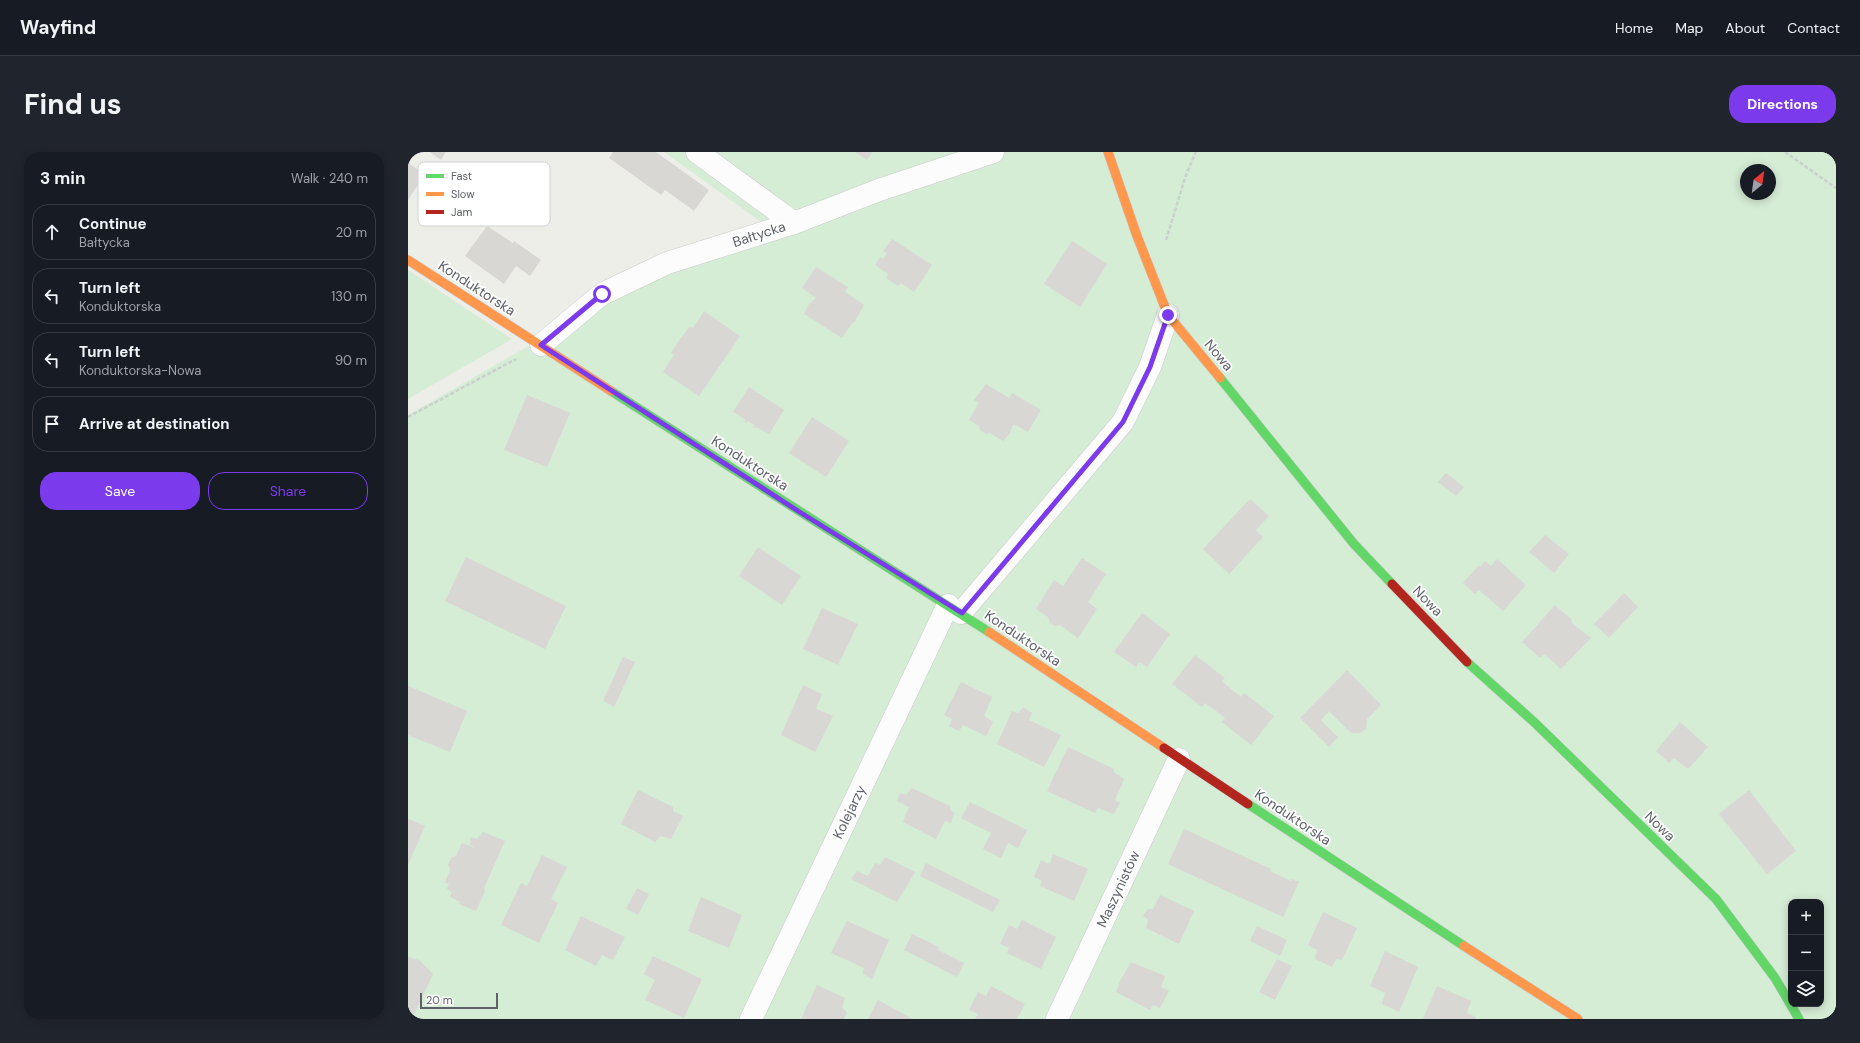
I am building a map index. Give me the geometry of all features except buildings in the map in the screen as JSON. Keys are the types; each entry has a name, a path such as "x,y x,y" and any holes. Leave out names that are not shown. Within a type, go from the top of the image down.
{"street":[{"path":"697,152 794,223"},
{"name":"Bałtycka","path":"541,345 602,294 667,263 794,223 879,190 993,152"},
{"name":"Nowa","path":"1108,152 1137,236 1168,315 1268,435 1354,544 1463,659 1534,722 1716,899 1775,978 1799,1019"},
{"name":"Konduktorska","path":"408,260 792,507 955,609 1380,892 1578,1019"},
{"name":"Kolejarzy","path":"751,1019 955,609 1123,422 1150,367 1168,315"},
{"name":"Maszynistów","path":"1056,1019 1179,759"}],"path":[{"path":"1166,241 1186,175 1196,152"},
{"path":"1785,152 1836,188"},
{"path":"408,417 541,345"}],"green space":[{"path":"664,152 1836,152 1836,1019 408,1019 408,415 544,337 617,290 768,227"},
{"path":"408,270 512,339 408,399"}],"traffic: fast":[{"path":"1220,378 1354,544 1392,584"},
{"path":"611,391 989,632"},
{"path":"1467,662 1534,722 1716,899 1775,978 1799,1019"},
{"path":"1248,804 1464,946"}],"traffic: slow":[{"path":"1108,152 1137,236 1168,315 1220,378"},
{"path":"408,260 611,391"},
{"path":"989,632 1164,748"},
{"path":"1464,946 1578,1019"}],"traffic: jam":[{"path":"1392,584 1467,662"},
{"path":"1164,748 1248,804"}],"route":[{"path":"602,294 541,345 798,511 962,613 1123,422 1150,367 1168,315"}]}
